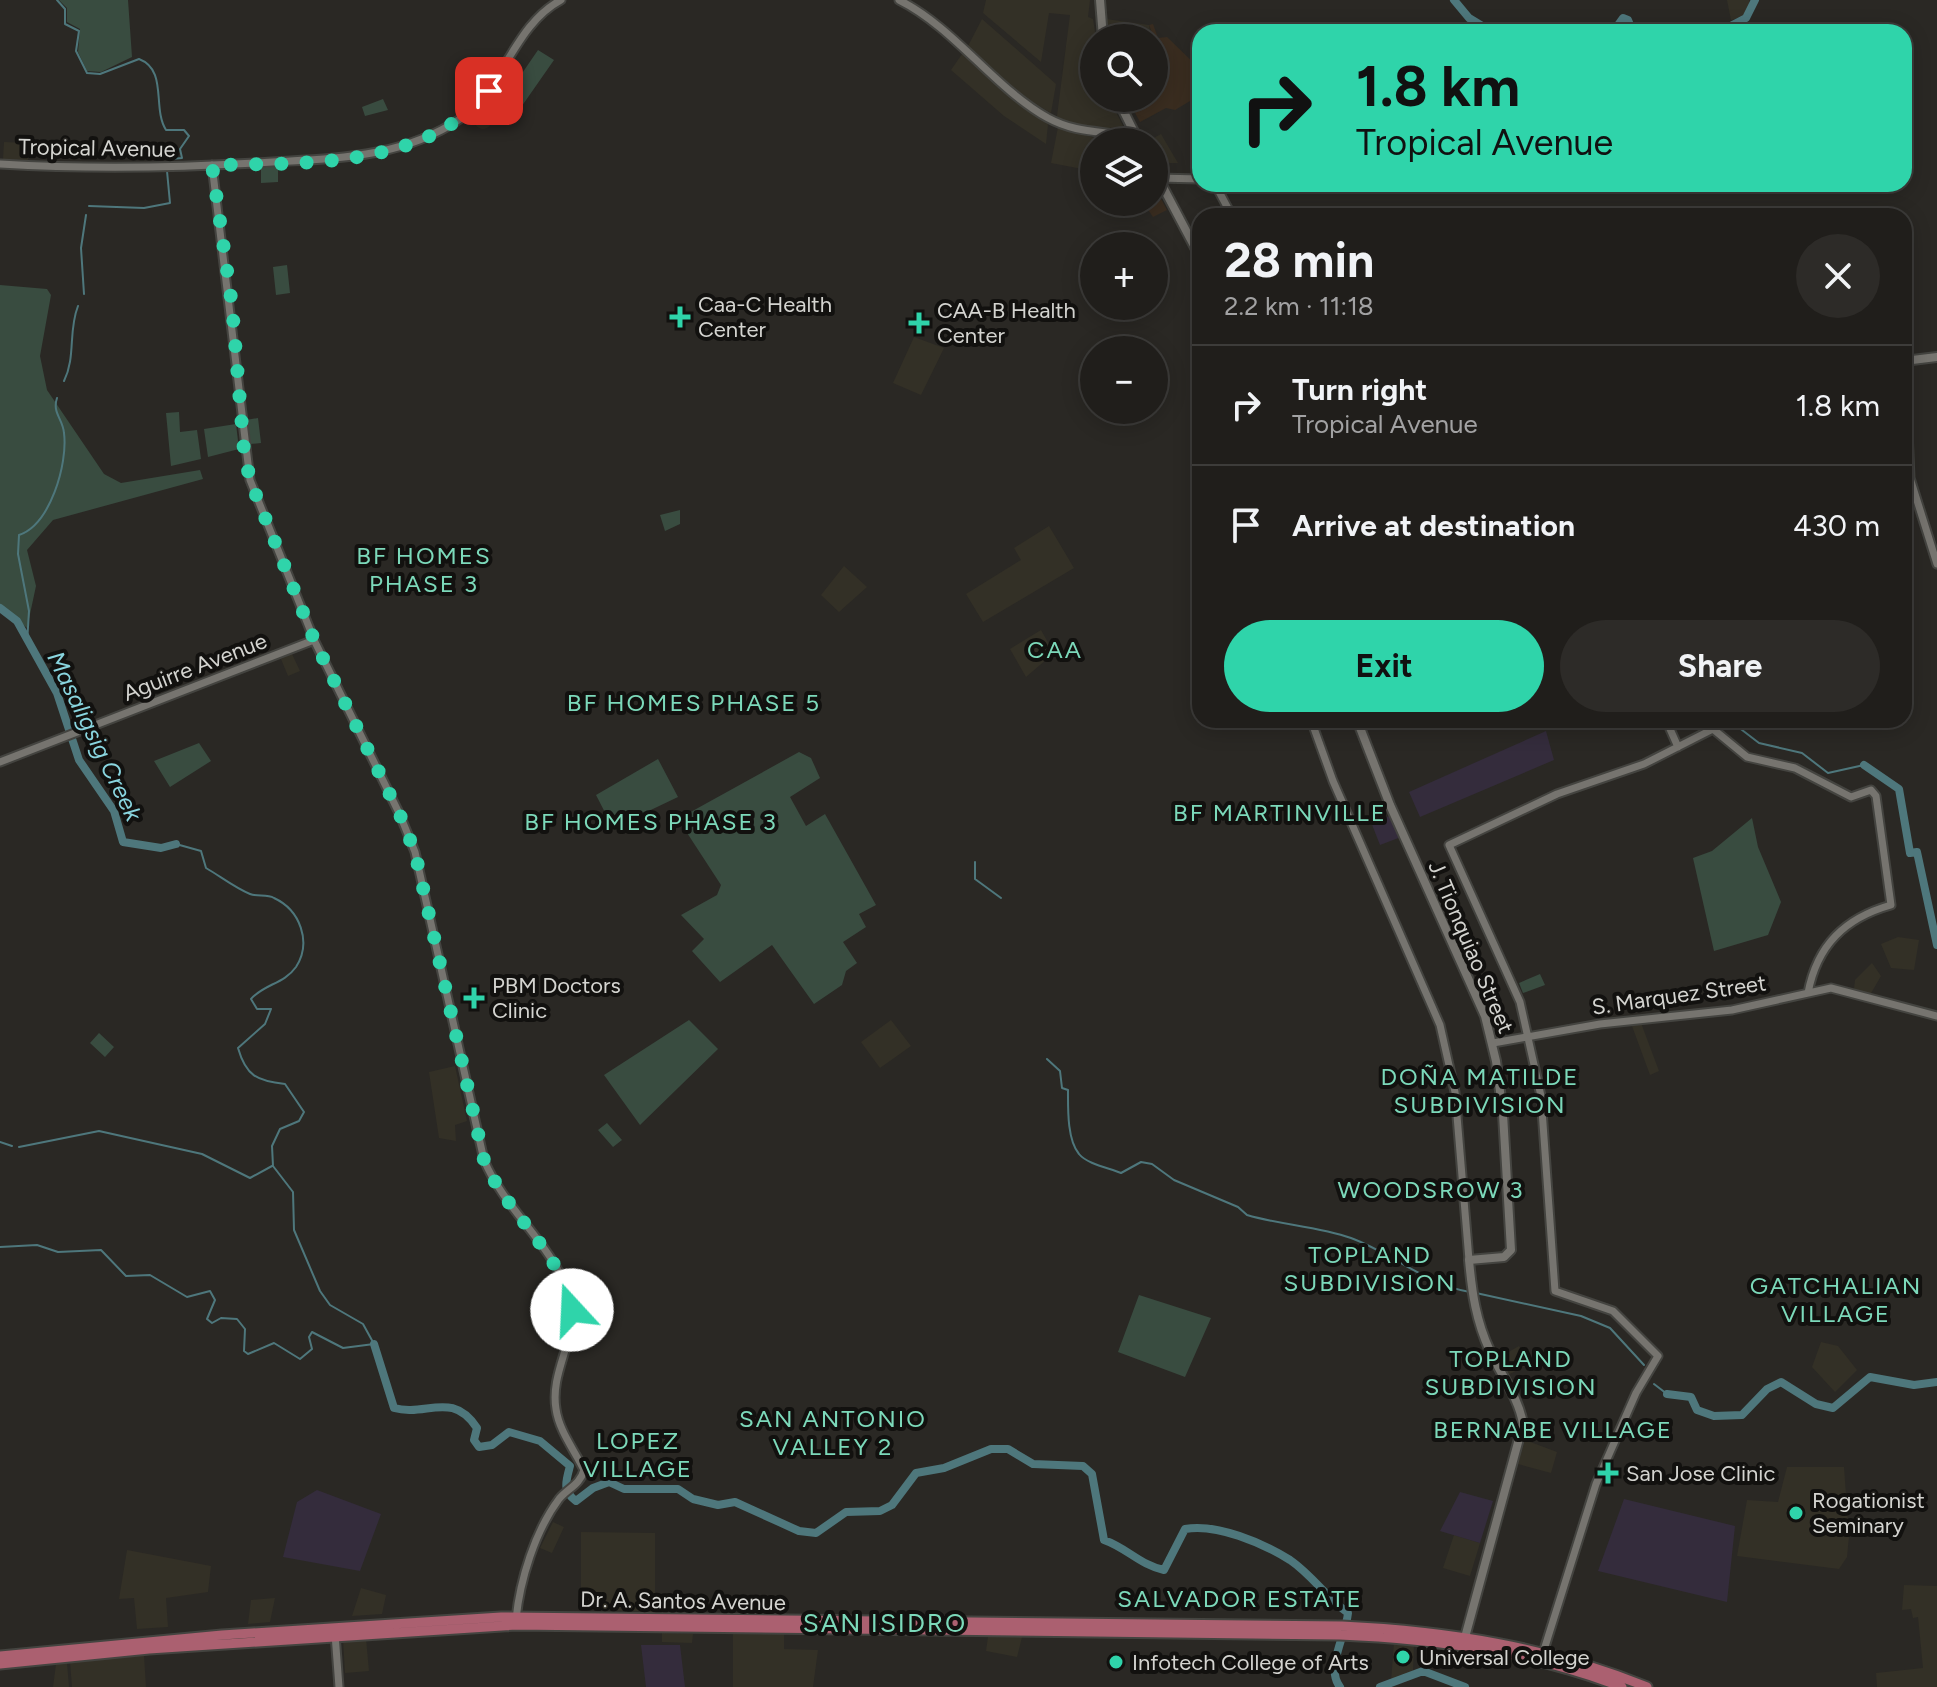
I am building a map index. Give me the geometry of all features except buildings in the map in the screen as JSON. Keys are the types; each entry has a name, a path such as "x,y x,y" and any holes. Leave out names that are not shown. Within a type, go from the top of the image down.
{"main road":[{"path":"1100,0 1102,24"},
{"path":"1168,197 1192,242"},
{"path":"1912,360 1937,357"},
{"name":"J. Tionquiao Street","path":"1360,728 1390,805 1485,1016 1493,1044 1503,1114 1512,1242 1504,1257 1469,1260"},
{"path":"1464,1641 1523,1424 1519,1406 1489,1348 1472,1295 1469,1260"},
{"name":"Dr. A. Santos Avenue","path":"0,1656 516,1621 1347,1631 1464,1641 1543,1653 1647,1687"},
{"name":"Dr. A. Santos Avenue","path":"0,1664 335,1631"},
{"name":"Dr. A. Santos Avenue","path":"1464,1641 1543,1661 1622,1687"}],"street":[{"name":"Tropical Avenue","path":"0,164 85,169 368,155 430,135 477,105 532,24 561,0"},
{"path":"899,0 922,14 1025,102 1051,119 1080,129"},
{"path":"212,165 232,305 244,451 252,482 314,640 415,852 484,1160 498,1187 567,1290 572,1333 558,1379 555,1401 558,1419 581,1463 583,1475 567,1492 524,1572 516,1621"},
{"path":"1168,175 1192,178"},
{"path":"1912,484 1937,564"},
{"name":"Aguirre Avenue","path":"0,762 314,640"},
{"path":"1314,728 1362,849 1440,1025 1457,1104 1469,1260"},
{"path":"1670,728 1678,747"},
{"path":"1543,1653 1581,1524 1636,1393 1658,1356 1613,1311 1555,1291 1541,1096 1521,1037 1520,1002 1449,845 1557,794 1604,781 1713,729 1747,757 1795,768 1851,797 1871,790 1876,796 1891,905 1857,918 1826,943 1808,993"},
{"name":"S. Marquez Street","path":"1493,1044 1521,1037 1732,1010 1837,988 1937,1016"},
{"path":"335,1631 338,1685"}],"shaded area":[{"path":"986,0 1090,0 1088,17 1093,19 1094,24 1080,24 1080,112 1116,112 1124,128 1096,128 1062,121 1057,116 1070,15 1049,13 1041,62 983,13"},
{"path":"1727,0 1749,0 1749,7 1742,17 1731,20"},
{"path":"982,19 1056,84 1051,113 1025,98 967,48"},
{"path":"1106,19 1142,24 1107,24"},
{"path":"1168,38 1192,61 1192,100 1175,110 1168,108"},
{"path":"962,54 1048,124 1046,144 1004,116 951,70"},
{"path":"479,111 487,111 492,120 490,127 479,129 474,124 474,116"},
{"path":"1135,112 1159,112 1140,122"},
{"path":"1058,127 1080,134 1080,169 1051,163"},
{"path":"4,142 29,143 28,160 3,159"},
{"path":"1168,146 1178,163 1168,163"},
{"path":"914,337 944,348 921,395 893,383"},
{"path":"1049,526 1074,568 983,622 966,594 1021,560 1014,548"},
{"path":"844,566 867,587 839,612 821,595"},
{"path":"1041,630 1054,653 1026,677 1010,649"},
{"path":"292,654 300,671 288,676 281,659"},
{"path":"1546,731 1554,760 1420,817 1409,792"},
{"path":"1390,816 1401,837 1380,845 1371,822"},
{"path":"1898,937 1919,940 1914,970 1891,968 1881,944"},
{"path":"1872,963 1881,976 1870,995 1854,989 1855,980"},
{"path":"891,1020 911,1046 880,1068 861,1042"},
{"path":"1641,1023 1659,1071 1650,1075 1632,1026"},
{"path":"455,1066 467,1121 455,1125 456,1141 439,1138 429,1072"},
{"path":"1821,1342 1838,1346 1857,1370 1835,1392 1812,1367"},
{"path":"1519,1346 1529,1364 1508,1375 1498,1358"},
{"path":"1525,1440 1557,1452 1551,1473 1518,1464"},
{"name":"Rogationist Seminary","path":"1787,1467 1844,1467 1849,1536 1847,1557 1839,1569 1737,1556 1747,1500 1778,1502"},
{"path":"317,1490 381,1514 360,1571 283,1557 297,1502"},
{"path":"1460,1492 1493,1501 1480,1543 1440,1531"},
{"path":"1624,1499 1735,1526 1727,1602 1598,1571"},
{"path":"553,1522 564,1527 552,1553 540,1548"},
{"path":"581,1532 655,1533 655,1612 581,1609"},
{"path":"1454,1535 1480,1543 1470,1576 1443,1568"},
{"path":"127,1550 211,1566 208,1592 166,1598 168,1627 137,1629 134,1598 119,1599"},
{"path":"1904,1585 1937,1586 1937,1687 1877,1687 1876,1673 1923,1668 1918,1617 1913,1618 1911,1609 1902,1610"},
{"path":"361,1588 386,1595 382,1614 352,1616"},
{"path":"275,1598 270,1622 248,1624 251,1600"},
{"path":"662,1633 693,1634 692,1643 662,1642"},
{"path":"733,1633 784,1634 784,1649 818,1650 813,1687 733,1687"},
{"path":"988,1637 1022,1637 1017,1657 986,1651"},
{"path":"366,1638 369,1671 345,1673 343,1639"},
{"name":"Universal College","path":"1394,1642 1414,1644 1413,1671 1391,1682"},
{"path":"641,1645 680,1645 685,1687 646,1687"},
{"path":"144,1655 146,1687 72,1687 70,1662"},
{"path":"67,1663 69,1687 53,1687 56,1664"}],"green space":[{"path":"59,0 128,0 132,57 101,72 87,71 78,52 80,29 67,22 67,8"},
{"path":"538,50 554,60 517,113 505,98"},
{"path":"383,99 388,110 365,116 362,107"},
{"path":"278,165 278,182 261,183 261,166"},
{"path":"287,265 290,293 276,295 273,267"},
{"path":"0,285 47,289 51,295 40,356 47,390 104,474 121,483 200,470 203,479 53,520 27,550 36,586 27,628 0,604"},
{"path":"179,412 180,432 197,430 201,459 171,466 166,413"},
{"path":"258,418 261,443 250,444 246,420"},
{"path":"236,424 239,449 208,457 204,429"},
{"path":"680,510 680,524 665,531 660,515"},
{"path":"199,743 211,761 170,787 154,761"},
{"path":"799,752 811,758 820,778 790,797 806,826 825,814 876,905 859,914 866,927 843,942 857,963 846,971 842,985 814,1004 772,945 720,982 692,951 704,939 681,915 717,895 721,885 678,819"},
{"path":"658,759 678,797 613,828 596,795"},
{"path":"1752,818 1758,847 1781,902 1768,935 1714,951 1693,858 1712,851"},
{"path":"1540,974 1545,985 1523,993 1519,983"},
{"path":"689,1020 718,1049 640,1125 604,1075"},
{"path":"99,1033 114,1047 105,1057 90,1043"},
{"path":"607,1123 622,1140 613,1147 598,1130"},
{"path":"1139,1295 1211,1318 1185,1377 1118,1352"}],"waterway":[{"path":"57,0 65,9 65,24 79,31 76,51 87,73 100,74 139,59 148,64 157,80 160,111 166,130 184,130 189,136 180,149 182,158 171,159 169,165"},
{"path":"1454,0 1469,18 1479,24"},
{"path":"1734,24 1746,18 1755,0"},
{"path":"1619,24 1623,18 1630,24"},
{"name":"Masaligsig Creek","path":"89,206 144,208 170,203 167,171"},
{"name":"Masaligsig Creek","path":"84,294 81,248 86,215"},
{"name":"Masaligsig Creek","path":"64,381 70,363 78,306"},
{"name":"Masaligsig Creek","path":"27,643 29,611 18,554 19,535 40,519 60,476 64,446 63,428 56,408 57,398"},
{"name":"Masaligsig Creek","path":"0,608 17,621 57,693 79,760 114,811 123,842 161,848 176,844"},
{"path":"1739,728 1759,743 1802,753 1828,773 1864,765"},
{"path":"1864,765 1899,789 1910,853 1917,852 1937,945"},
{"name":"Masaligsig Creek","path":"0,1247 37,1245 58,1252 101,1250 126,1276 150,1275 187,1297 210,1291 215,1300 207,1319 212,1323 221,1318 237,1319 245,1329 244,1351 248,1354 274,1343 300,1359 312,1349 309,1337 312,1332 343,1348 374,1344 363,1324 330,1305 320,1291 294,1230 293,1192 273,1166 272,1146 280,1129 299,1121 304,1112 285,1084 260,1079 249,1071 238,1048 265,1024 271,1009 257,1009 251,999 296,967 303,947 301,928 291,910 283,903 239,889 206,868 201,851 176,844"},
{"path":"975,862 975,879 1001,898"},
{"path":"1047,1059 1060,1071 1062,1088 1068,1090 1072,1141 1079,1154 1087,1160 1121,1173 1141,1162 1152,1164 1174,1180 1238,1207 1247,1215 1351,1238 1439,1283 1470,1292"},
{"path":"19,1147 99,1131 202,1154 250,1178 272,1166"},
{"path":"0,1142 12,1146"},
{"path":"1476,1293 1581,1316 1610,1328 1644,1365"},
{"path":"374,1344 394,1408 417,1410 448,1407 458,1410 477,1428 474,1440 479,1447 492,1445 509,1432 540,1441 570,1466 567,1489 576,1501 593,1488 609,1482 624,1489 678,1489 693,1499 718,1505 735,1502 799,1531 816,1533 846,1512 880,1511 892,1505 916,1473 944,1468 991,1449 1008,1449 1033,1464 1083,1466 1092,1474 1104,1540 1148,1564 1164,1570 1185,1529 1197,1528 1225,1532 1253,1541 1298,1566 1348,1613 1335,1661 1336,1679 1340,1687"},
{"path":"1667,1394 1691,1397 1697,1410 1714,1416 1742,1415 1767,1389 1781,1382 1816,1404 1833,1408 1870,1377 1914,1385 1937,1382"},
{"path":"1654,1384 1667,1394"},
{"path":"1380,1687 1423,1671 1465,1687"}],"place":[{"name":"Caa-C Health Center","path":"680,317"},
{"name":"CAA-B Health Center","path":"919,323"},
{"name":"PBM Doctors Clinic","path":"474,998"},
{"name":"San Jose Clinic","path":"1608,1473"},
{"name":"Rogationist Seminary","path":"1796,1513"},
{"name":"Universal College","path":"1403,1657"},
{"name":"Infotech College of Arts","path":"1116,1662"}],"district":[{"name":"BF HOMES PHASE 3","path":"424,569"},
{"name":"CAA","path":"1055,649"},
{"name":"BF HOMES PHASE 5","path":"694,702"},
{"name":"BF MARTINVILLE","path":"1280,812"},
{"name":"BF HOMES PHASE 3","path":"651,821"},
{"name":"DOÑA MATILDE SUBDIVISION","path":"1480,1090"},
{"name":"WOODSROW 3","path":"1431,1189"},
{"name":"TOPLAND SUBDIVISION","path":"1370,1268"},
{"name":"GATCHALIAN VILLAGE","path":"1836,1299"},
{"name":"TOPLAND SUBDIVISION","path":"1511,1372"},
{"name":"BERNABE VILLAGE","path":"1553,1429"},
{"name":"SAN ANTONIO VALLEY 2","path":"833,1432"},
{"name":"LOPEZ VILLAGE","path":"638,1454"},
{"name":"SALVADOR ESTATE","path":"1240,1598"},
{"name":"SAN ISIDRO","path":"885,1623"}],"route":[{"path":"489,91 455,122 401,147 340,159 212,165 232,305 244,451 251,484 315,642 415,852 484,1160 498,1187 561,1277 572,1310"}]}
